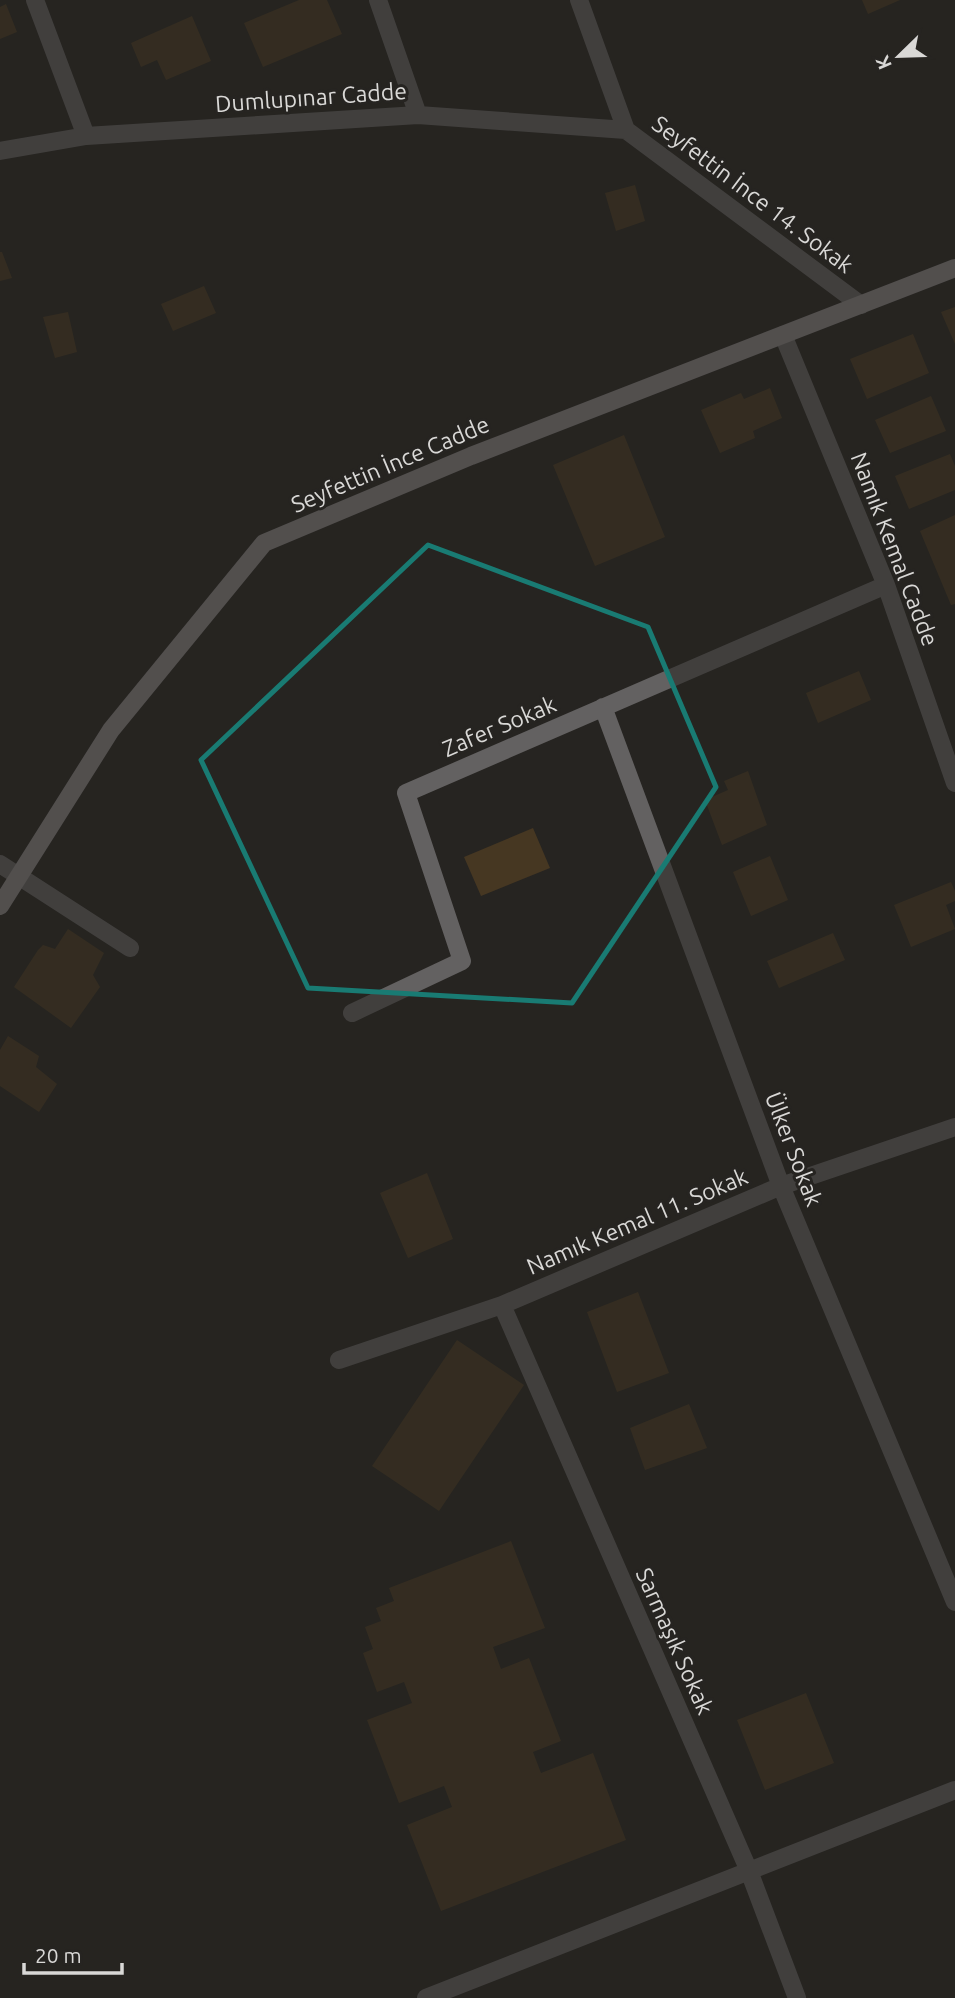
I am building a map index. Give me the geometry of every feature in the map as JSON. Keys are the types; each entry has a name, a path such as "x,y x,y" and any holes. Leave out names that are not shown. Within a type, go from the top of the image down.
{"main road":[{"name":"Seyfettin İnce Cadde","path":"0,906 111,730 264,543 471,456 955,268"}],"street":[{"path":"35,0 86,136"},
{"path":"378,0 418,115"},
{"name":"Seyfettin İnce 14. Sokak","path":"579,0 626,130 861,305"},
{"name":"Dumlupınar Cadde","path":"0,151 86,136 418,115 626,130"},
{"name":"Namık Kemal Cadde","path":"783,335 886,585 955,783"},
{"name":"Zafer Sokak","path":"352,1013 462,961 406,793 886,585"},
{"name":"Ülker Sokak","path":"603,707 780,1186 955,1602"},
{"path":"0,864 130,948"},
{"name":"Namık Kemal 11. Sokak","path":"339,1360 502,1305 780,1186 955,1127"},
{"name":"Sarmaşık Sokak","path":"502,1305 749,1871 797,1998"},
{"path":"426,1998 955,1790"}],"highlighted area":[{"path":"428,545 648,627 716,787 572,1003 308,988 201,760"}],"building":[{"path":"299,0 327,0 342,34 263,67 244,23"},
{"path":"862,0 900,0 868,14"},
{"path":"6,4 17,32 0,39 0,7"},
{"path":"192,16 211,61 166,80 157,60 141,67 131,43"},
{"path":"635,185 645,221 616,231 605,193"},
{"path":"0,252 12,278 0,281"},
{"path":"204,286 216,313 173,331 161,304"},
{"path":"955,307 955,344 941,312"},
{"path":"68,312 77,352 55,358 43,317"},
{"path":"913,334 929,373 867,399 850,359"},
{"path":"770,388 782,418 753,431 755,438 720,453 701,410 741,393 744,399"},
{"path":"931,396 946,431 890,453 875,420"},
{"path":"624,435 665,537 595,566 553,465"},
{"path":"950,454 955,466 955,490 909,509 895,476"},
{"path":"955,515 955,604 951,605 920,531"},
{"path":"859,671 871,700 818,723 806,693"},
{"path":"748,771 767,825 722,845 705,800 728,790 724,781"},
{"path":"533,828 550,868 481,896 464,857"},
{"path":"770,856 788,900 751,916 733,872"},
{"path":"951,882 955,901 946,905 955,929 911,947 894,905"},
{"path":"68,929 104,953 93,975 100,987 71,1028 14,987 38,950 43,945 55,949"},
{"path":"833,933 845,960 779,988 767,961"},
{"path":"8,1036 39,1056 36,1067 57,1084 39,1112 0,1086 0,1050"},
{"path":"427,1173 453,1239 408,1258 380,1193"},
{"path":"638,1292 669,1373 617,1392 587,1312"},
{"path":"457,1340 524,1385 439,1511 372,1466"},
{"path":"689,1404 707,1448 645,1470 630,1428"},
{"path":"511,1541 545,1628 493,1647 501,1669 529,1658 561,1741 533,1752 541,1773 593,1753 626,1840 441,1911 407,1825 452,1807 444,1786 399,1803 367,1720 412,1703 404,1682 377,1692 363,1653 373,1649 365,1627 381,1621 376,1608 394,1601 389,1588"},
{"path":"806,1693 834,1763 765,1790 737,1720"}]}
